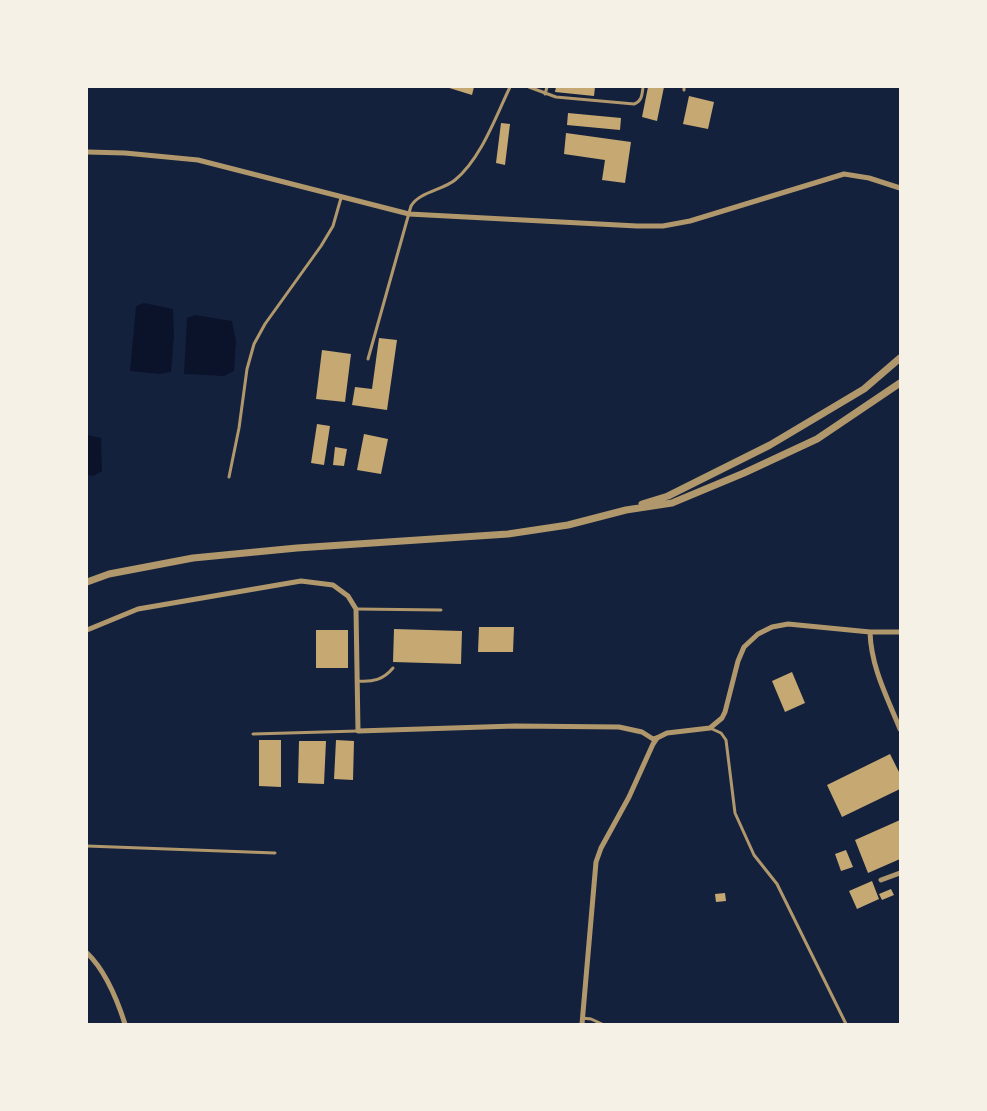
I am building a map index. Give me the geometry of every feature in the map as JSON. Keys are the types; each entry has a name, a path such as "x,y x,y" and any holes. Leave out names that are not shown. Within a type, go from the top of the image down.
{"street":[{"path":"87,152 198,160 409,214 637,226 663,226 690,221 844,174 869,178 900,188"},
{"path":"87,582 109,574 193,558 297,548 508,534 568,525 626,510 668,496 770,445 864,389 900,358"},
{"path":"626,510 672,503 754,469 817,439 900,383"},
{"path":"87,630 138,609 301,581 333,585 348,596 356,609 358,731 515,726 619,727 657,738"},
{"path":"582,1021 596,862 657,738 667,733 710,728 722,718 744,647 758,634 772,627 788,624 870,632 900,632"},
{"path":"870,632 871,650 877,673 900,729"},
{"path":"881,880 900,873"},
{"path":"87,953 95,960 111,987 124,1024"}],"lane":[{"path":"368,359 413,202 455,180 473,161 510,87"},
{"path":"529,87 556,97 634,104 639,102 644,87"},
{"path":"545,94 547,87"},
{"path":"229,477 239,428 247,369 254,344 265,324 333,226 341,197"},
{"path":"356,609 441,610"},
{"path":"358,681 384,678 393,668"},
{"path":"710,728 721,733 726,740 735,813 754,855 777,884 846,1024"},
{"path":"253,734 358,731"},
{"path":"87,846 275,853"},
{"path":"582,1021 591,1019 602,1024"}],"water":[{"path":"144,303 173,309 174,336 171,372 159,374 130,371 136,306"},
{"path":"195,315 232,321 236,341 234,371 224,376 184,374 187,318"},
{"path":"87,435 101,438 102,471 93,476 87,475"}],"building":[{"path":"446,87 474,87 472,95"},
{"path":"556,87 595,87 594,96 555,92"},
{"path":"648,87 664,87 657,121 642,117"},
{"path":"689,96 714,102 708,129 683,124"},
{"path":"568,113 621,118 620,130 567,125"},
{"path":"501,123 510,124 505,165 496,163"},
{"path":"566,133 631,142 625,183 602,180 605,160 564,154"},
{"path":"379,338 397,340 387,410 352,405 355,387 372,389"},
{"path":"322,350 351,354 345,402 316,399"},
{"path":"317,424 330,426 324,465 311,463"},
{"path":"364,434 388,439 381,474 357,470"},
{"path":"335,447 347,449 344,466 333,465"},
{"path":"479,627 514,627 513,652 478,652"},
{"path":"394,629 462,631 461,664 393,662"},
{"path":"316,630 348,630 348,668 316,668"},
{"path":"792,672 805,703 785,712 772,681"},
{"path":"259,740 281,740 281,787 259,786"},
{"path":"336,740 354,741 353,780 334,779"},
{"path":"299,741 326,741 324,784 298,783"},
{"path":"890,754 900,774 900,789 842,817 827,785"},
{"path":"900,820 900,859 868,873 855,840"},
{"path":"846,850 853,867 841,871 835,854"},
{"path":"872,881 879,899 857,909 849,891"},
{"path":"891,889 894,895 882,900 879,894"},
{"path":"725,893 726,901 716,902 715,894"}]}
